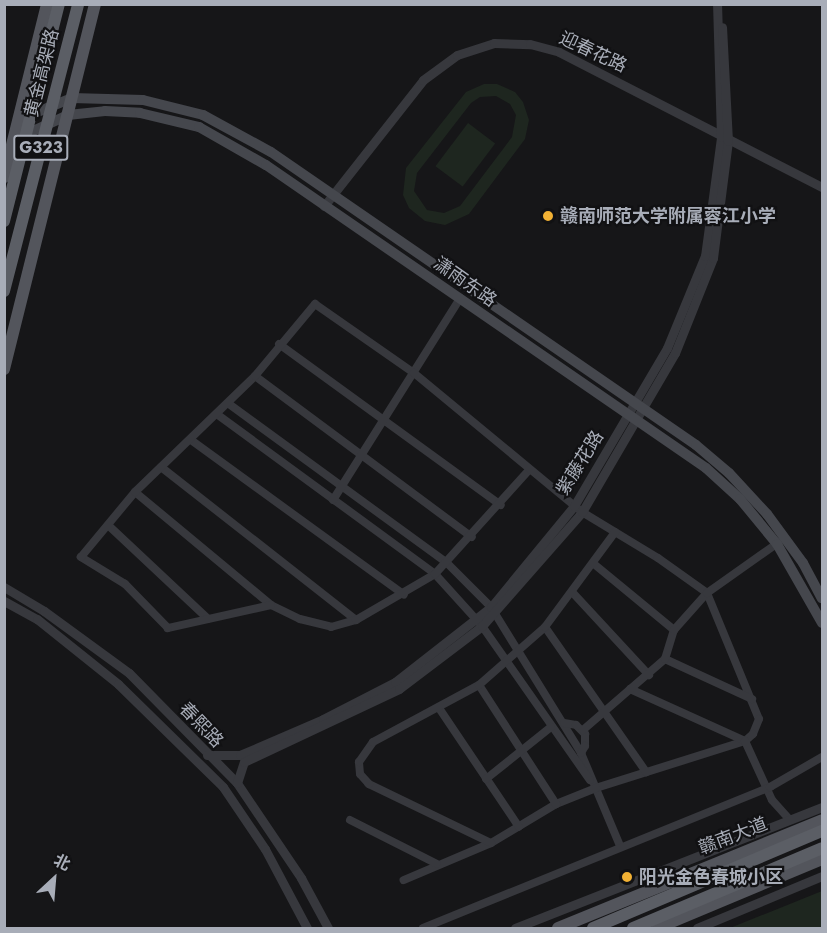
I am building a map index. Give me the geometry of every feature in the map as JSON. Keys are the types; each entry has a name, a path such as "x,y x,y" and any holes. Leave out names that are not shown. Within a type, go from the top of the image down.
{"highway":[{"name":"黄金高架路","path":"4,221 59,4"},
{"name":"黄金高架路","path":"4,291 78,4"},
{"path":"593,928 822,831"},
{"path":"633,928 822,848"}],"main road":[{"path":"4,177 47,4"},
{"path":"4,369 95,4"},
{"name":"潇雨东路","path":"19,119 72,98 143,100 203,115 271,152 639,408 696,445 729,473 822,598"},
{"name":"潇雨东路","path":"14,140 68,115 105,111 140,113 199,127 266,165 632,420 689,454 723,482 781,541 822,623"},
{"name":"赣南大道","path":"558,928 822,820"},
{"path":"657,928 822,859"}],"street":[{"name":"紫藤花路","path":"717,4 725,139"},
{"name":"紫藤花路","path":"207,756 240,755 333,714 395,682 475,618 494,611 582,512 639,408 675,353 706,281 718,233 725,139 723,4"},
{"name":"迎春花路","path":"324,206 423,80 457,56 494,43 530,44 559,52 822,187"},
{"path":"333,500 460,298"},
{"path":"271,604 168,628 125,584 81,557 135,492 218,415 255,376 315,303 414,373 528,471 582,512 707,593 759,719 753,735 745,741 596,788 556,804 491,843 437,864 404,880"},
{"path":"279,344 386,419 501,505"},
{"path":"255,376 362,453 472,537"},
{"path":"229,404 447,562 494,611 581,753 620,846"},
{"path":"218,415 435,574 482,626 596,788"},
{"name":"紫藤花路","path":"237,783 244,762 399,689 482,626 574,506 632,420"},
{"path":"191,440 404,595"},
{"path":"161,467 356,620"},
{"path":"135,492 271,604 300,619 331,627 356,620 404,595 435,574 501,505 528,471"},
{"path":"108,525 208,619"},
{"path":"491,843 383,792 360,774 359,762 373,742 479,685 506,658 545,627 573,593 615,532"},
{"path":"583,730 665,659 674,630 707,593 781,541"},
{"path":"594,564 674,630"},
{"name":"春熙路","path":"4,587 44,610 129,673 207,756 237,783 301,878 327,928"},
{"path":"573,593 649,675"},
{"name":"春熙路","path":"4,601 37,619 118,684 223,787 265,849 307,928"},
{"path":"545,627 606,711 646,772"},
{"path":"665,659 752,699"},
{"path":"479,685 556,804"},
{"path":"630,689 745,741 766,789 790,820"},
{"path":"439,708 519,827"},
{"path":"564,723 583,730"},
{"path":"486,779 551,727"},
{"path":"581,753 586,742 583,730"},
{"path":"423,928 620,846 766,789 822,757"},
{"path":"515,928 822,807"},
{"path":"350,820 437,864"},
{"path":"697,928 822,876"}],"shaded area":[{"path":"484,84 497,84 515,92 523,102 529,120 525,139 469,214 445,225 425,221 409,208 403,195 406,168 466,92","holes":["496,96 510,104 516,115 512,137 460,206 444,213 427,210 414,191 417,173 471,103 480,97"]},
{"path":"468,123 495,143 463,187 436,166"},
{"path":"822,891 822,928 730,928"}],"place":[{"name":"赣南师范大学附属蓉江小学","path":"548,216"},
{"name":"阳光金色春城小区","path":"627,877"}]}
